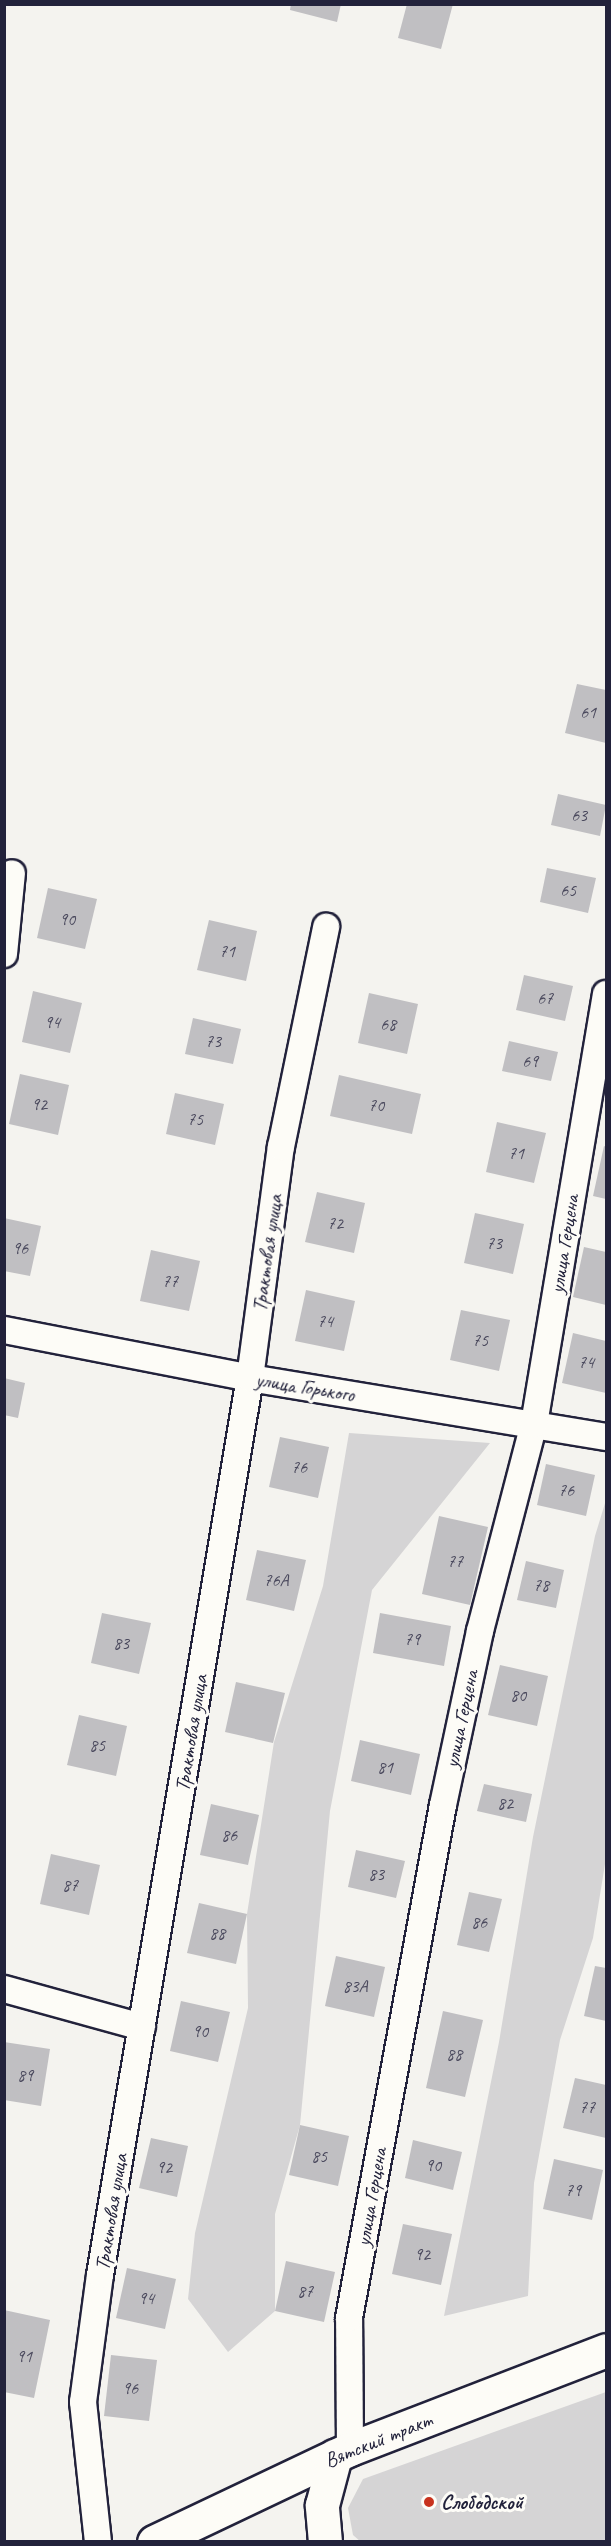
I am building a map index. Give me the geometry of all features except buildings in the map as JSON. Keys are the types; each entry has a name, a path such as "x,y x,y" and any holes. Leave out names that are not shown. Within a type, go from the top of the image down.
{"main road":[{"name":"Вятский тракт","path":"154,2541 343,2452 606,2350"},
{"path":"325,2541 322,2505 343,2452"}],"street":[{"path":"4,954 12,873"},
{"name":"Трактовая улица","path":"98,2541 83,2402 142,2027 250,1378 281,1147 326,927"},
{"name":"улица Герцена","path":"343,2452 351,2307 448,1782 480,1631 534,1424 606,994"},
{"name":"улица Горького","path":"4,1330 250,1378 606,1437"},
{"path":"4,1989 142,2027"}],"shaded area":[{"path":"349,1433 490,1443 372,1590 330,1811 300,2125 275,2214 275,2311 228,2352 188,2299 195,2233 248,2008 247,1914 274,1742 323,1586"},
{"path":"606,1500 606,1858 593,1938 560,2040 534,2183 528,2296 444,2316 499,2042 533,1837 595,1536"},
{"path":"606,2392 606,2541 361,2542 353,2535 348,2508 363,2479"}],"place":[{"name":"Слободской","path":"429,2502"}]}
